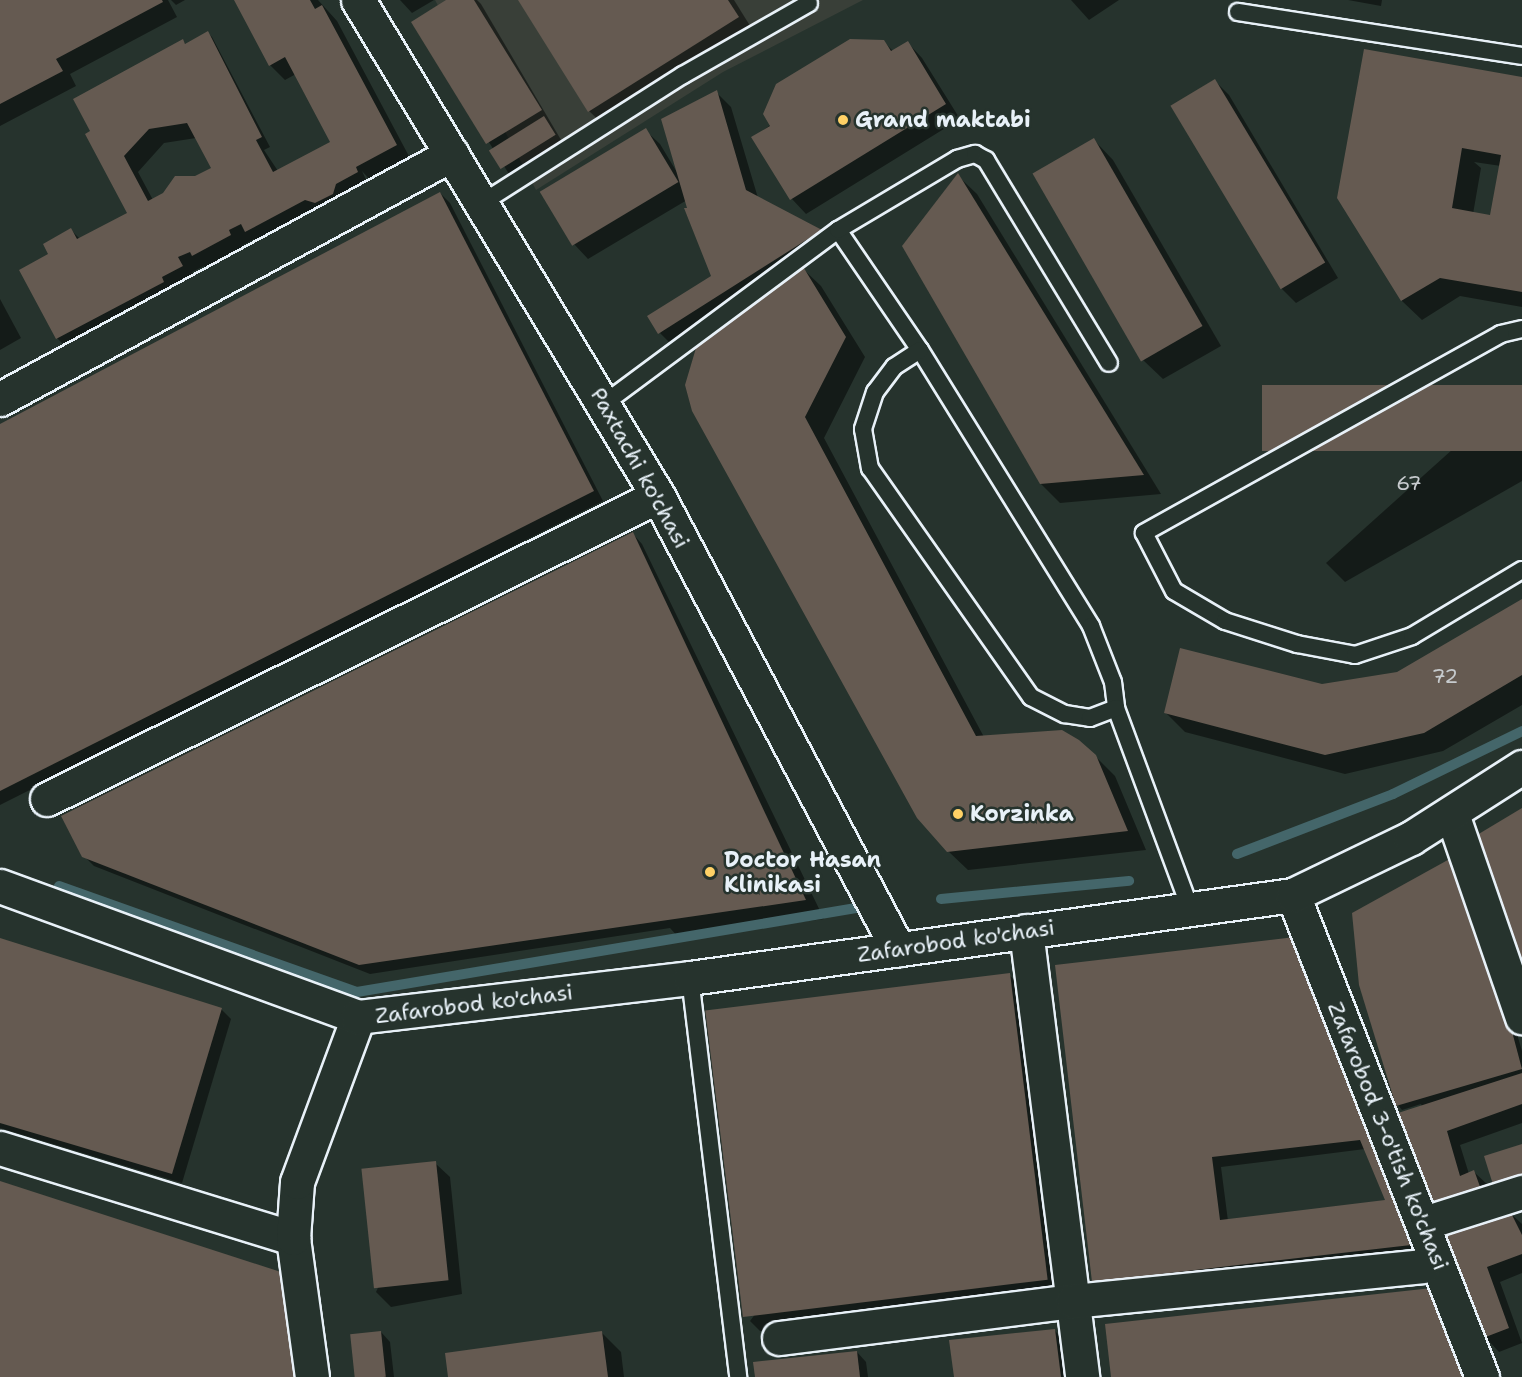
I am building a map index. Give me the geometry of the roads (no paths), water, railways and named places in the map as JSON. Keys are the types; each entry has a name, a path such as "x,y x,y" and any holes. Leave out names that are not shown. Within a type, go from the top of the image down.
{"street":[{"name":"Paxtachi ko'chasi","path":"358,0 605,403 658,496 898,949"},
{"path":"0,399 452,154"},
{"path":"47,799 658,496"},
{"name":"Zafarobod ko'chasi","path":"0,886 358,1017 690,978 1026,931 1191,911 1293,895 1452,814 1522,767"},
{"path":"1452,814 1522,1017"},
{"name":"Zafarobod 3-o'tish ko'chasi","path":"1293,895 1424,1223 1482,1377"},
{"path":"1026,931 1082,1377"},
{"name":"Zafarobod ko'chasi","path":"312,1377 294,1238 297,1182 358,1017"},
{"path":"0,1148 294,1238"},
{"path":"1424,1223 1522,1192"},
{"path":"779,1338 1072,1301 1422,1266"}],"lane":[{"path":"482,203 683,75 809,3"},
{"path":"1238,12 1522,56"},
{"path":"605,403 838,230 957,159 975,154 986,160 1109,363"},
{"path":"838,230 920,351 1091,626 1113,682 1116,708 1191,911"},
{"path":"1522,329 1501,334 1144,533 1174,591 1225,621 1298,644 1355,655 1412,636 1522,570"},
{"path":"920,351 894,367 875,392 863,429 870,468 1031,697 1065,714 1090,718 1116,708"},
{"path":"690,978 738,1377"}],"waterway":[{"path":"1237,854 1393,794 1522,731"},
{"path":"941,899 1129,881"},
{"path":"59,886 357,992 862,907"}],"place":[{"name":"Grand maktabi","path":"843,120"},
{"name":"Korzinka","path":"958,814"},
{"name":"Doctor Hasan Klinikasi","path":"710,872"}]}
